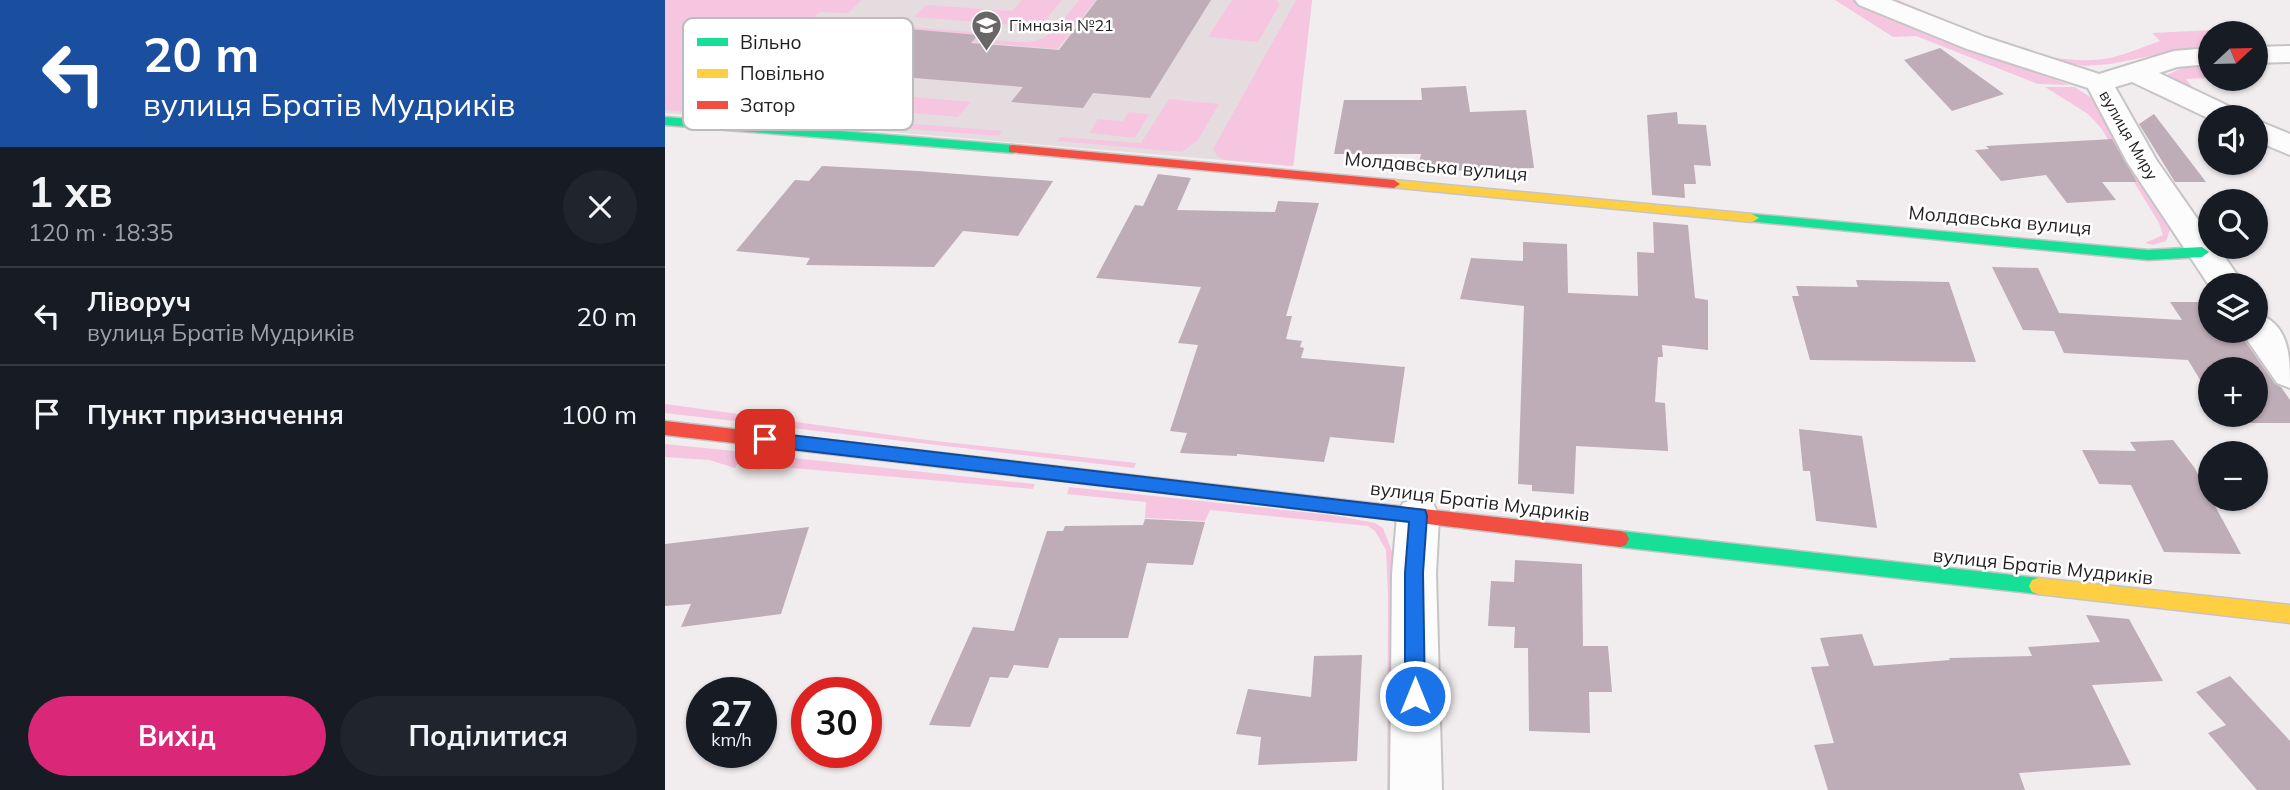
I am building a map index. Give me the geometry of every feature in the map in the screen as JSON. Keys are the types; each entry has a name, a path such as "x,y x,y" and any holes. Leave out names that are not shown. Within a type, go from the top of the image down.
{"street":[{"name":"вулиця Миру","path":"1868,0 1987,47 2099,83 2112,111 2198,246"},
{"path":"2268,54 2290,54"},
{"path":"2099,83 2174,59 2198,57"},
{"path":"2132,71 2204,105"},
{"name":"Молдавська вулиця","path":"665,121 683,122"},
{"name":"Молдавська вулиця","path":"780,130 998,147 2148,255 2198,252"},
{"path":"2268,136 2290,146"},
{"name":"вулиця Миру","path":"2207,259 2218,273"},
{"path":"2268,343 2290,373"},
{"name":"вулиця Братів Мудриків","path":"665,428 2290,614"},
{"path":"1416,790 1414,573 1418,516"}],"shaded area":[{"name":"Гімназія №21","path":"665,0 1312,0 1293,166 866,130 913,130 913,18 683,18 683,115 665,113"},
{"path":"665,0 862,0 848,13 819,12 813,18 683,18 683,111 665,110"},
{"path":"1022,0 1062,0 1040,27 914,17 926,5 1012,11"},
{"path":"1079,0 1096,0 1057,49 972,42 978,35 913,30 913,27 985,33 982,39 1029,42 1047,35"},
{"path":"1232,0 1276,0 1280,4 1258,42 1208,37"},
{"path":"1296,0 1312,0 1293,166 1226,160 1217,156 1213,149"},
{"path":"1835,0 1857,0 2069,85 2038,84 1916,36 1893,37"},
{"path":"1884,0 1898,0 1976,34 2032,53 2060,58 2087,60 2114,57 2160,41 2152,33 2198,31 2198,50 2174,51 2111,64 2085,66 2021,54"},
{"path":"2198,62 2198,78 2186,79 2195,91 2222,105 2213,105 2177,88 2163,77"},
{"path":"2045,87 2075,87 2093,99 2171,227 2166,241 2153,245 2145,243 2163,235 2159,223 2101,128 2088,114"},
{"path":"913,97 971,102 958,117 913,113"},
{"path":"1169,99 1219,104 1198,140 1182,152 1057,141 1060,137 1141,143"},
{"path":"1129,112 1149,114 1135,138 1089,133 1098,119 1123,121"},
{"path":"913,124 1003,131 999,136 913,129"},
{"path":"665,404 927,440 1136,463 1134,468 665,413"},
{"path":"665,444 745,452 735,468 709,460 665,457"},
{"path":"766,455 1035,484 1033,489 781,467 756,470"},
{"path":"1069,487 1332,515 1375,523 1383,528 1398,567 1396,790 1387,790 1386,550 1375,531 1368,526 1210,510 1205,521 1145,518 1146,502 1067,494"}],"building":[{"path":"1097,0 1211,0 1150,98 1093,93 1083,108 1011,102 1023,87 913,78 913,29 978,35 971,43 1059,50"},
{"path":"1940,48 2004,94 1952,111 1904,60"},
{"path":"1466,86 1470,112 1526,110 1534,168 1417,172 1421,154 1334,154 1344,100 1422,100 1421,88"},
{"path":"1677,112 1678,124 1706,125 1711,166 1694,165 1696,184 1684,184 1685,198 1652,195 1647,115"},
{"path":"2154,114 2198,175 2206,182 2175,182 2139,124"},
{"path":"2112,139 2137,182 2102,182 2116,200 2067,203 2046,175 2001,181 1975,150 1989,149 1986,146"},
{"path":"822,166 1053,181 1018,236 963,231 934,267 806,265 810,258 736,251 795,180 809,181"},
{"path":"1158,174 1191,178 1177,210 1275,212 1278,201 1319,203 1286,316 1292,316 1286,339 1302,341 1300,347 1304,348 1301,358 1405,367 1394,443 1330,437 1324,462 1237,454 1180,453 1187,433 1170,431 1198,345 1178,343 1201,287 1096,278 1135,205 1143,206"},
{"path":"1653,222 1688,225 1695,298 1708,300 1708,350 1662,345 1663,357 1658,357 1655,402 1665,403 1668,451 1576,446 1574,494 1532,491 1532,485 1518,484 1524,306 1460,299 1471,258 1523,261 1523,242 1567,244 1568,293 1638,296 1637,252 1654,253"},
{"path":"1992,267 2038,268 2059,313 2182,320 2170,302 2198,302 2198,343 2246,343 2256,357 2198,357 2198,376 2188,360 2064,353 2054,331 2023,330"},
{"path":"1856,280 1949,282 1976,362 1810,360 1792,296 1799,296 1796,286 1858,287"},
{"path":"2268,374 2290,400 2290,423 2268,423"},
{"path":"1799,429 1862,436 1877,528 1816,521 1810,471 1803,471"},
{"path":"2173,440 2198,474 2198,511 2218,511 2241,554 2164,552 2131,485 2099,484 2082,450 2136,451 2130,442"},
{"path":"1145,519 1205,522 1193,565 1147,563 1128,638 1059,638 1048,668 1014,665 1008,678 990,677 970,727 929,725 973,627 1014,631 1047,531 1063,531 1065,526 1143,525"},
{"path":"809,527 781,614 681,627 691,604 665,606 665,544"},
{"path":"1515,560 1582,564 1583,646 1608,646 1612,692 1589,692 1590,733 1529,731 1528,648 1514,648 1515,627 1488,626 1491,581 1514,582"},
{"path":"2086,615 2129,619 2163,681 2092,685 2131,765 2019,773 2025,790 1828,790 1814,745 1834,743 1811,667 1829,666 1820,638 1862,634 1874,666 1950,660 1949,658 2032,656 2028,647 2100,642"},
{"path":"1362,655 1357,761 1258,765 1261,737 1236,734 1248,689 1311,697 1314,656"},
{"path":"2230,676 2290,741 2290,790 2257,790 2208,733 2226,725 2196,692"}],"traffic: fast":[{"path":"665,121 683,122"},
{"path":"777,130 1013,149"},
{"path":"1752,218 2148,255 2198,252"},
{"path":"1620,539 2038,586"}],"traffic: slow":[{"path":"1394,184 1752,218"},
{"path":"1019,469 1344,507"},
{"path":"2038,586 2290,614"}],"traffic: jam":[{"path":"1013,149 1394,184"},
{"path":"665,428 1019,469"},
{"path":"1344,507 1620,539"}],"place":[{"name":"Гімназія №21","path":"986,52"}],"route":[{"path":"765,439 1418,516 1414,573 1415,696"}]}
